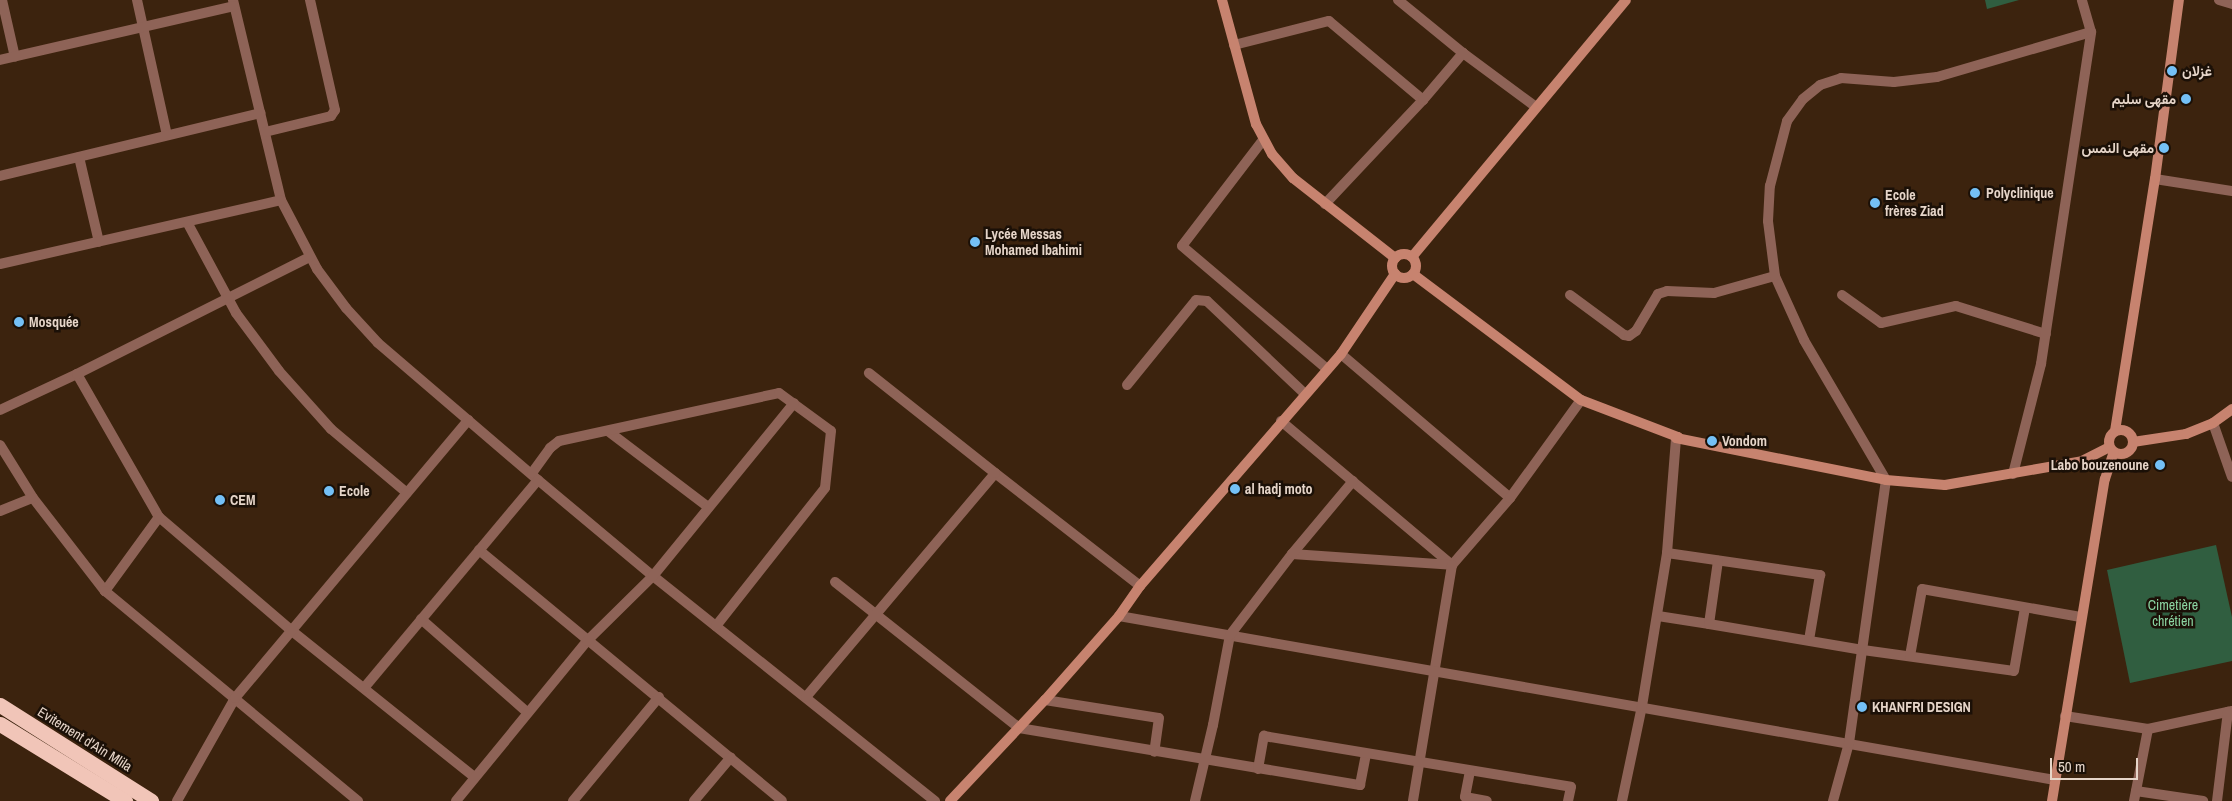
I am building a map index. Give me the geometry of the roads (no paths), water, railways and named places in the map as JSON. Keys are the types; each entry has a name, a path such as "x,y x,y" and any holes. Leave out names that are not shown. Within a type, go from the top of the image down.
{"highway":[{"name":"Evitement d'Ain Mlila","path":"0,705 151,801"},
{"path":"0,724 125,801"}],"street":[{"path":"2,0 15,57"},
{"path":"137,0 168,135"},
{"path":"265,132 331,116 335,110 310,0"},
{"path":"1222,0 1256,124 1263,140 1282,167 1325,204 1395,258"},
{"path":"1398,0 1463,53 1536,107"},
{"path":"1412,257 1626,0"},
{"path":"2013,474 2041,364 2091,32 2082,0"},
{"path":"2052,801 2105,479 2112,450 2109,438 2115,431 2154,179 2179,0"},
{"path":"2219,0 2232,4"},
{"path":"0,60 143,28 233,3 281,200 310,257 346,308 378,343 652,576 934,801"},
{"path":"1234,44 1328,21 1423,100"},
{"path":"1833,801 1849,743 1886,480 1804,340 1774,276 1768,221 1770,186 1787,121 1803,99 1820,85 1841,78 1894,82 1937,77 2091,32"},
{"path":"1325,204 1423,100 1463,53"},
{"path":"0,176 260,114"},
{"path":"1263,140 1182,246 1328,369"},
{"path":"79,157 99,242"},
{"path":"2154,179 2232,191"},
{"path":"0,264 281,200"},
{"path":"187,222 229,300 278,371 331,429 407,494"},
{"path":"1402,254 1412,257 1416,265 1413,274 1404,278 1395,274 1392,268 1395,258 1402,254"},
{"path":"0,410 229,300 310,257"},
{"path":"950,801 1045,700 1119,616 1140,586 1304,394 1341,354 1395,274"},
{"path":"1413,274 1581,400 1678,437 1676,438 1667,553 1658,616 1622,801"},
{"path":"1570,295 1624,335 1629,336 1636,331 1658,294 1668,291 1714,293 1774,276"},
{"path":"1842,295 1881,323 1956,306 2046,334"},
{"path":"1127,385 1196,300 1207,301 1304,394"},
{"path":"1341,354 1510,498"},
{"path":"869,373 1140,586"},
{"path":"77,374 159,517 292,631 474,777"},
{"path":"364,688 479,550 535,477 550,448 559,441 779,393 831,431 825,488 716,626"},
{"path":"1413,801 1452,565 1510,498 1581,400"},
{"path":"456,801 587,641 652,576 794,403"},
{"path":"2133,442 2177,436 2213,423 2232,409"},
{"path":"177,801 235,698 468,420"},
{"path":"1281,421 1452,565"},
{"path":"2213,423 2232,477"},
{"path":"1676,438 1886,480 1955,485 2082,461 2112,450 2126,452 2133,442 2132,435 2126,430 2115,431"},
{"path":"608,431 708,507"},
{"path":"0,445 32,498 105,591 358,801"},
{"path":"806,697 995,473"},
{"path":"1195,801 1203,760 1213,725 1230,636 1292,554 1353,481"},
{"path":"0,511 32,498"},
{"path":"105,591 159,517"},
{"path":"479,550 587,641 659,697 782,801"},
{"path":"1667,553 1820,575 1809,640"},
{"path":"1292,554 1452,565"},
{"path":"1709,624 1718,561"},
{"path":"835,582 1019,728 1360,785 1366,755"},
{"path":"1910,656 1922,590 2082,617"},
{"path":"1658,616 1863,650 2014,671 2025,608"},
{"path":"1119,616 1642,706 2055,780"},
{"path":"421,619 528,713"},
{"path":"573,801 659,697"},
{"path":"1045,700 1159,718 1154,752"},
{"path":"2065,716 2148,729 2230,712 2217,801"},
{"path":"2148,729 2135,796 2203,801"},
{"path":"1258,769 1264,736 1366,755 1571,787 1568,801"},
{"path":"694,801 731,757"},
{"path":"1470,771 1465,797 1487,801"}],"place":[{"name":"غزلان","path":"2172,71"},
{"name":"مقهى سليم","path":"2186,99"},
{"name":"مقهى النمس","path":"2164,148"},
{"name":"Polyclinique","path":"1975,193"},
{"name":"Ecole frères Ziad","path":"1875,203"},
{"name":"Lycée Messas Mohamed Ibahimi","path":"975,242"},
{"name":"Mosquée","path":"19,322"},
{"name":"Vondom","path":"1712,441"},
{"name":"Labo bouzenoune","path":"2160,465"},
{"name":"al hadj moto","path":"1235,489"},
{"name":"Ecole","path":"329,491"},
{"name":"CEM","path":"220,500"},
{"name":"KHANFRI DESIGN","path":"1862,707"}],"park label":[{"name":"Cimetière chrétien","path":"2173,614"}]}
